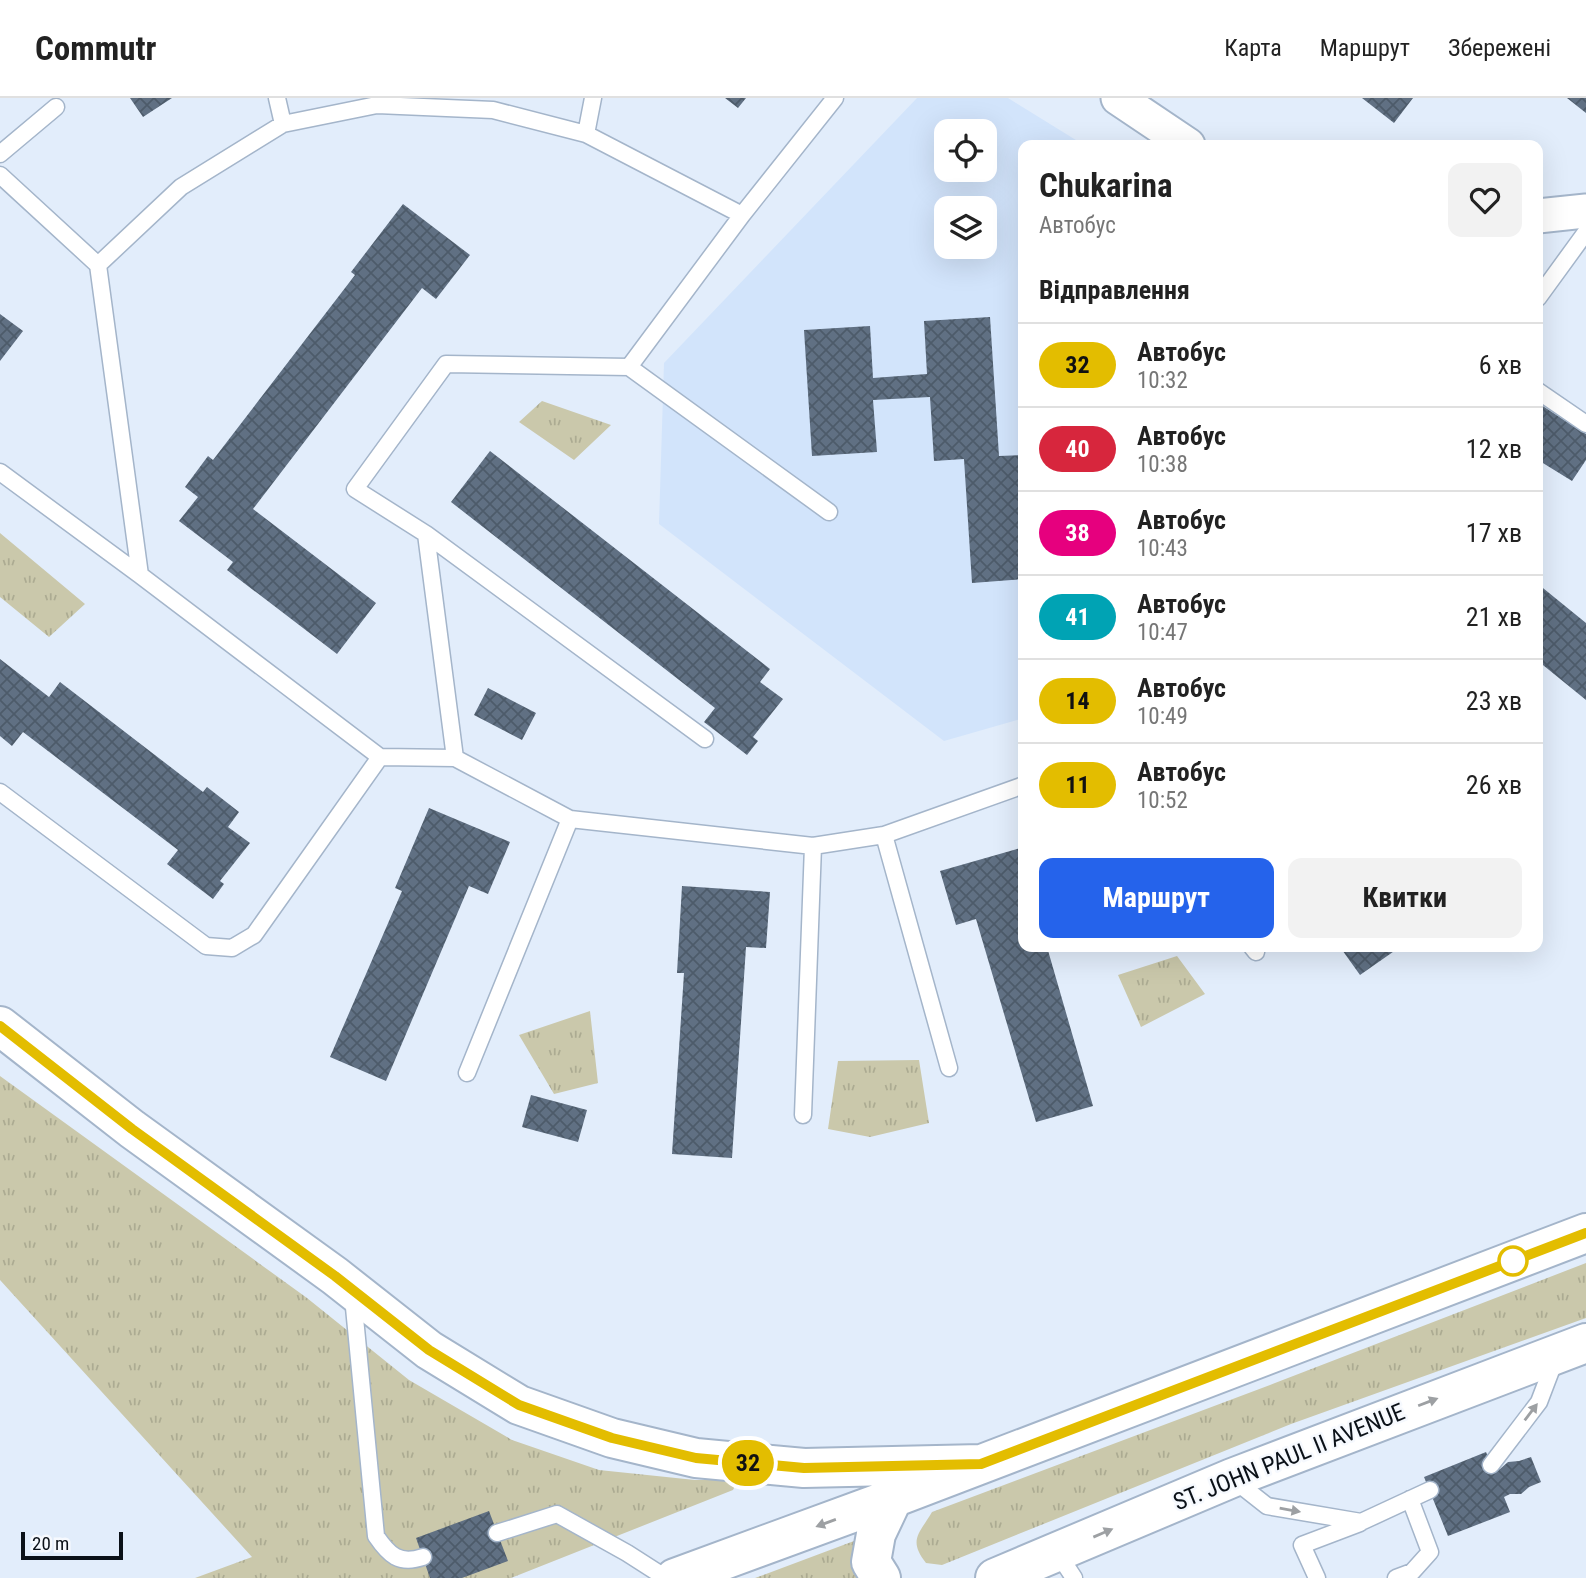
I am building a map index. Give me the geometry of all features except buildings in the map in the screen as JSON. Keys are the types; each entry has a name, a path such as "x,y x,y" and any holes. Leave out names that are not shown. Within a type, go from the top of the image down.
{"main road":[{"path":"0,1026 132,1129 352,1290 429,1350 519,1405 612,1438 696,1458 804,1468 981,1464"},
{"path":"675,1578 893,1498 1586,1234"},
{"name":"ST. JOHN PAUL II AVENUE","path":"995,1578 1065,1565 1232,1478 1572,1348"},
{"path":"881,1578 871,1562 876,1534 893,1498"}],"street":[{"path":"1118,98 1181,140"},
{"path":"1543,215 1586,211"}],"lane":[{"path":"277,98 283,124"},
{"path":"586,134 593,98"},
{"path":"629,367 742,215 835,98"},
{"path":"98,265 181,187 283,124 377,105 493,110 586,134 742,215"},
{"path":"0,154 56,107"},
{"path":"0,175 98,265 140,575"},
{"path":"1543,291 1586,232"},
{"path":"705,738 426,534 355,489 446,364 629,367 829,512"},
{"path":"1543,394 1586,424"},
{"path":"0,472 380,757 455,758 570,819 813,846 884,835 1018,787"},
{"path":"426,534 455,758"},
{"path":"0,792 206,946 232,948 254,935 380,757"},
{"path":"467,1073 570,819"},
{"path":"884,835 949,1068"},
{"path":"803,1115 813,846"},
{"path":"352,1290 376,1535 387,1553 410,1562 423,1557"},
{"path":"1491,1465 1539,1402 1572,1348"},
{"path":"1232,1478 1267,1506 1361,1522"},
{"path":"1317,1578 1302,1545 1361,1522 1430,1490"},
{"path":"1396,1578 1412,1572 1430,1552 1410,1499"},
{"path":"497,1533 557,1514 666,1578"}],"shaded area":[{"path":"917,98 1008,98 1076,140 1018,140 1018,720 944,741 659,524 664,363"}],"green space":[{"path":"542,401 611,425 574,460 519,422"},
{"path":"0,533 85,604 49,637 0,597"},
{"path":"1177,956 1205,994 1141,1027 1118,975"},
{"path":"590,1011 598,1083 554,1094 519,1035"},
{"path":"919,1060 929,1123 870,1137 828,1129 838,1061"},
{"path":"0,1076 307,1298 409,1380 512,1440 599,1470 695,1480 738,1480 733,1490 511,1578 195,1578 252,1557 0,1280"},
{"path":"1586,1263 1586,1318 1291,1424 942,1565 926,1563 921,1555 917,1537 932,1512"},
{"path":"854,1541 856,1567 860,1578 755,1578"}],"bus line":[{"name":"32","path":"0,1026 132,1129 335,1276 429,1350 519,1405 612,1438 696,1458 804,1468 981,1464 1586,1233"}]}
